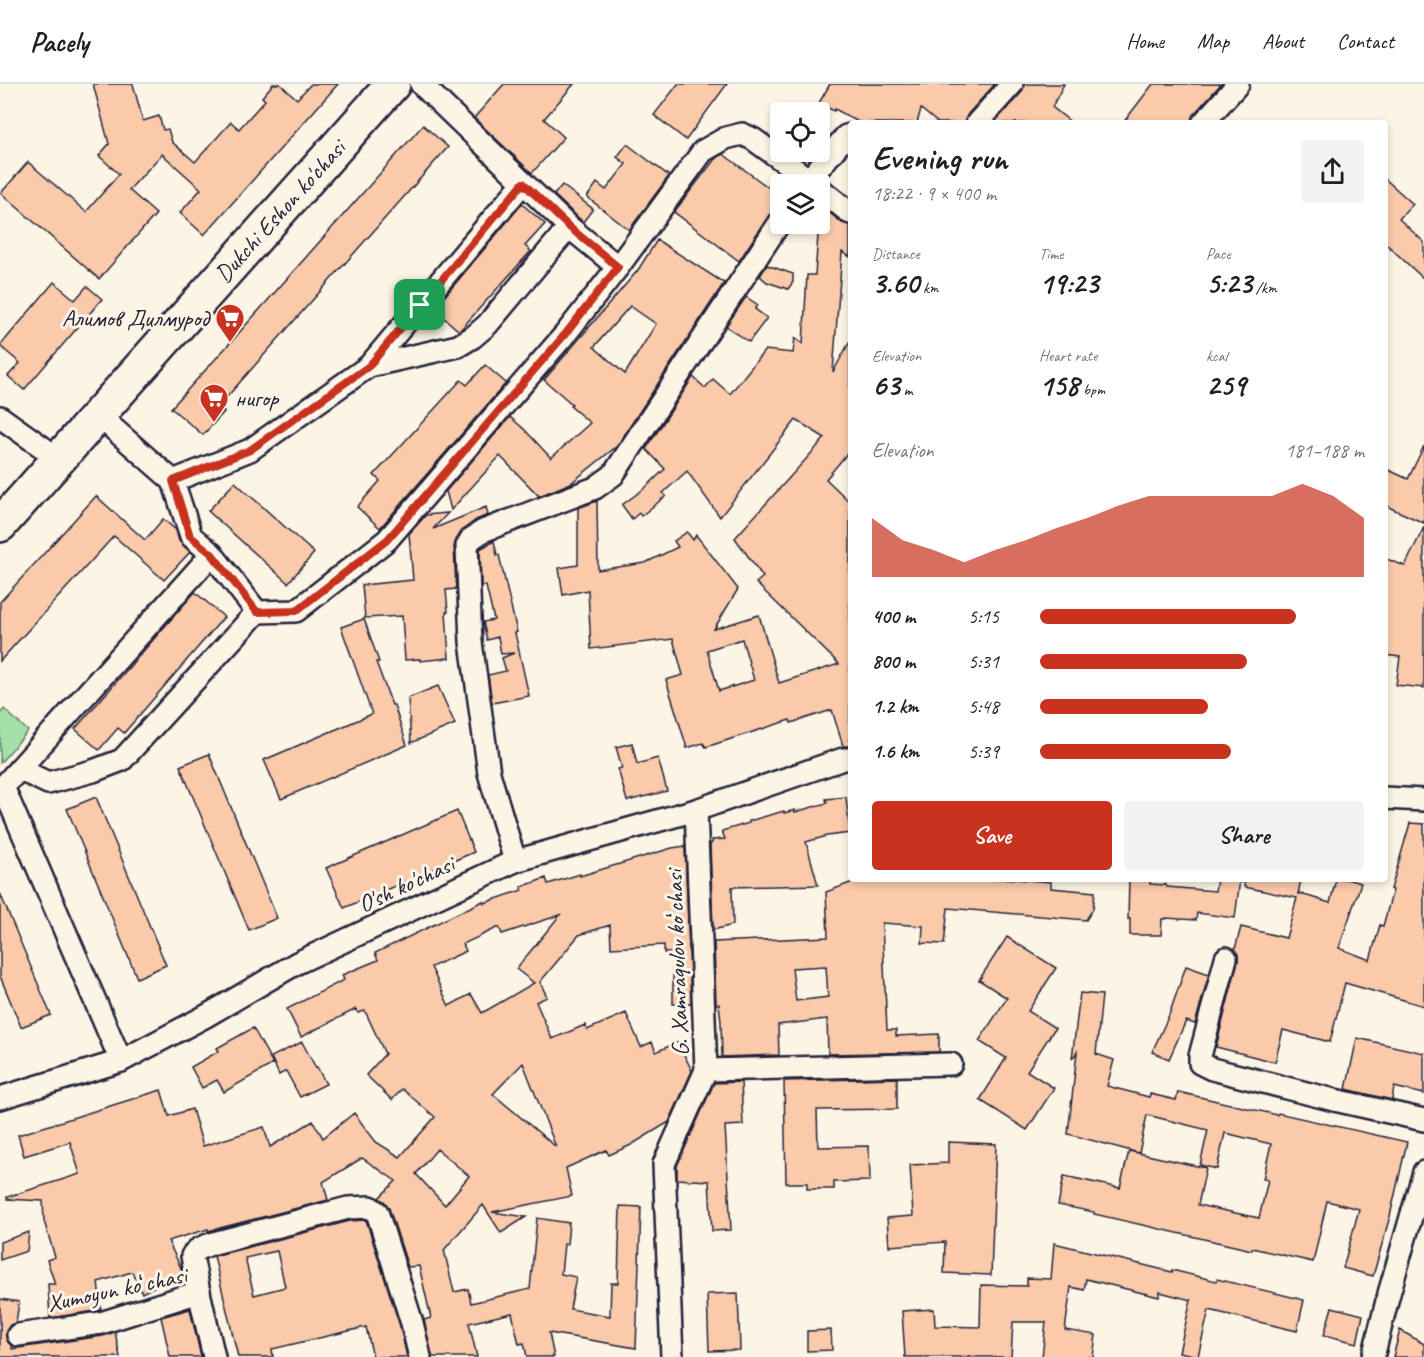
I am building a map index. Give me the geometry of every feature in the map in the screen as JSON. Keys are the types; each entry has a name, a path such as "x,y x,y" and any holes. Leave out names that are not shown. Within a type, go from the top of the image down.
{"main road":[{"name":"Dukchi Eshon ko'chasi","path":"0,525 393,84"}],"street":[{"path":"422,84 569,227 618,267"},
{"path":"980,120 1012,84"},
{"path":"1206,120 1238,84"},
{"path":"19,769 48,783 93,771 122,760 257,612 296,611 387,540 567,332 704,151 726,138 742,134 753,139 799,174"},
{"path":"819,174 848,136"},
{"path":"173,481 250,450 369,366 523,183"},
{"path":"830,194 846,202"},
{"path":"369,366 458,346 473,337 488,326 569,227"},
{"path":"515,861 489,773 471,642 467,546 471,539 483,531 595,488 613,475 772,234"},
{"path":"99,416 173,481 190,536 212,554 257,612"},
{"path":"0,417 59,459"},
{"path":"121,1061 1,788 212,554"},
{"name":"O'sh ko'chasi","path":"0,1098 121,1061 206,1016 297,963 515,861 696,810 848,759"},
{"path":"1388,798 1424,800"},
{"name":"G. Xamraqulov koʻchasi","path":"672,1357 664,1164 706,1070 696,810"},
{"path":"1226,958 1200,1056 1200,1063 1203,1066 1330,1099 1424,1120"},
{"path":"706,1070 951,1064"},
{"path":"1373,1357 1424,1172"},
{"path":"199,1292 192,1256 199,1249 214,1242 348,1208 370,1207 376,1212 412,1323 420,1357"},
{"name":"Xumoyun koʻchasi","path":"18,1335 101,1323 199,1292 214,1357"}],"green space":[{"path":"4,709 28,731 0,763 0,714"}],"building":[{"path":"93,84 133,84 143,121 159,116 163,130 168,129 172,142 195,162 231,122 239,129 265,100 262,97 273,84 280,84 297,99 311,84 338,84 204,235 180,213 201,189 162,154 129,190 156,214 99,279 1,193 28,162 86,212 119,174 99,156 109,144"},
{"path":"504,84 574,84 544,119 564,137 532,173 474,118"},
{"path":"678,84 727,84 686,140 654,115"},
{"path":"830,84 995,84 968,114 966,120 934,120 921,109 918,120 855,120 835,109 834,111 830,109 830,102 820,102"},
{"path":"1024,84 1064,84 1052,107 1068,120 997,120 1021,93"},
{"path":"1153,84 1221,84 1191,120 1125,120"},
{"path":"423,125 448,147 218,407 224,412 203,435 171,408"},
{"path":"627,144 669,176 629,230 587,197 597,183 606,190 626,164 617,157"},
{"path":"723,154 770,189 770,214 739,261 674,212 715,159"},
{"path":"1388,182 1413,204 1399,219 1424,242 1424,279 1388,246"},
{"path":"562,185 593,209 583,222 554,195"},
{"path":"522,204 545,224 525,246 531,251 459,331 434,309"},
{"path":"830,213 842,223 848,224 848,256 842,252 833,372 848,345 848,452 826,479 848,500 848,746 843,746 832,710 791,723 790,720 706,747 703,743 687,748 666,680 683,675 673,639 591,649 588,590 563,595 559,568 578,565 578,508 597,501 598,570 645,563 678,547 674,541 687,532 693,540 696,535 738,589 714,629 759,615 779,683 839,664 756,583 763,577 735,538 825,438 796,420 720,517 687,471 663,493 666,496 641,516 639,513 632,519 622,505 665,469 646,449 693,377 705,388 713,379 730,394 765,350 793,353 795,338 803,344 807,275 815,275 818,235 830,234","holes":["742,639 754,680 719,691 707,650"]},
{"path":"657,240 724,283 617,446 571,483 539,496 500,456 451,510 446,491 510,417 551,458 590,423 544,380 638,270","holes":["630,306 656,324 625,374 594,347"]},
{"path":"767,265 793,274 793,282 788,289 767,282 760,276"},
{"path":"54,282 75,300 87,286 102,299 24,390 8,376 20,363 0,346"},
{"path":"746,297 758,305 755,309 767,318 749,342 726,326"},
{"path":"485,365 506,383 380,528 357,507 380,481 374,475 461,380 467,385"},
{"path":"1424,446 1424,523 1388,507 1388,470 1408,479"},
{"path":"235,482 314,553 288,583 208,511"},
{"path":"96,496 145,540 163,519 176,530 179,541 190,552 164,580 114,536 0,661 0,602"},
{"path":"486,507 488,515 464,529 454,546 456,589 446,590 449,658 405,660 402,616 365,618 362,585 413,580 409,534 426,515 448,513 433,529"},
{"path":"1424,527 1424,688 1396,685 1400,657 1388,656 1388,560 1405,566"},
{"path":"494,541 517,632 515,633 529,696 492,703 488,675 506,671 502,658 514,653 501,654 498,637 487,640 483,622 494,620 486,586 481,586 480,549"},
{"path":"195,592 224,617 124,733 118,728 99,750 75,729"},
{"path":"364,619 379,662 376,662 392,705 394,705 407,745 281,799 264,760 372,714 341,627"},
{"path":"438,686 455,724 411,743 408,698"},
{"path":"632,743 637,764 658,758 667,791 627,801 618,769 622,768 616,747"},
{"path":"209,754 277,918 249,930 180,766"},
{"path":"96,797 166,965 137,978 67,809"},
{"path":"846,797 848,833 806,842 818,885 732,887 733,925 713,930 710,844 712,840 725,839 722,831 749,823 749,821 784,811 784,813 795,810 795,812 827,803 826,799"},
{"path":"457,811 474,852 344,908 326,868"},
{"path":"1410,823 1424,824 1424,1006 1345,983 1330,1042 1283,1030 1275,1062 1216,1047 1238,961 1235,949 1241,927 1286,938 1297,898 1244,887 1245,882 1300,882 1298,893 1330,903 1335,882 1361,883 1339,948 1370,960 1380,925 1383,926"},
{"path":"685,846 691,1004 673,1004 673,953 664,953 664,945 611,948 610,925 579,935 540,982 547,997 536,1002 552,1039 585,1025 587,1030 626,1013 641,1047 652,1042 656,1052 678,1042 692,1071 669,1122 631,1145 609,1155 606,1150 566,1168 572,1196 492,1212 526,1217 501,1233 483,1205 444,1250 454,1292 468,1289 471,1303 530,1289 537,1218 569,1223 561,1274 576,1277 570,1309 610,1316 611,1283 618,1283 620,1206 641,1207 636,1348 549,1333 554,1357 527,1357 524,1343 519,1344 512,1313 469,1323 477,1357 432,1357 424,1320 431,1318 419,1266 408,1267 389,1208 379,1198 396,1181 362,1158 323,1182 328,1200 168,1241 182,1272 142,1293 132,1272 98,1282 101,1310 50,1318 48,1284 55,1284 47,1260 55,1257 44,1221 43,1201 7,1199 7,1197 80,1174 70,1142 24,1156 18,1135 161,1090 169,1116 192,1109 203,1146 264,1127 270,1147 313,1121 323,1138 354,1113 376,1142 400,1157 435,1117 402,1089 392,1100 366,1075 385,1054 365,1011 358,1013 356,1009 301,1037 287,1009 344,980 342,975 378,960 375,953 483,901 484,903 522,890 521,887 546,878 548,884","holes":["560,915 516,969 534,983 482,1013 471,994 449,1006 431,967 466,951 463,944 499,927 502,934","523,1063 556,1147 493,1094","437,1149 469,1176 445,1205 416,1174"]},
{"path":"853,882 1051,882 1051,888 1095,892 1093,909 1086,920 948,908 944,944 922,943 923,926 882,923 887,1030 896,1030 896,1036 939,1034 939,1052 828,1054 827,1019 778,1025 779,1055 722,1057 719,1004 716,1004 714,942 828,937 826,892","holes":["826,966 828,997 796,1001 792,968"]},
{"path":"1129,882 1150,882 1150,884 1167,887 1215,891 1216,882 1240,882 1235,918 1197,913 1196,920 1166,918 1162,919 1161,935 1130,935 1130,919 1128,919"},
{"path":"0,893 51,1015 21,1027 0,976"},
{"path":"1007,937 1056,968 1028,1011 1055,1028 1027,1071 1054,1088 1027,1130 980,1100 1006,1058 979,1041 1007,998 979,980"},
{"path":"1186,966 1209,974 1195,1024 1186,1021 1169,1059 1152,1052 1169,1015"},
{"path":"1080,993 1102,995 1096,1054 1114,1060 1107,1086 1149,1097 1150,1094 1176,1100 1178,1092 1407,1142 1373,1276 1343,1268 1359,1209 1327,1201 1313,1262 1058,1205 1064,1176 1120,1188 1129,1151 1206,1168 1198,1205 1259,1218 1268,1180 1263,1179 1271,1144 1225,1133 1217,1169 1200,1165 1208,1130 1147,1115 1139,1153 1068,1134 1077,1052 1072,1059"},
{"path":"253,1028 273,1064 224,1092 217,1080 202,1088 191,1067 219,1051 217,1048"},
{"path":"1357,1038 1424,1053 1424,1094 1394,1087 1392,1100 1346,1089"},
{"path":"302,1042 326,1084 300,1097 286,1071 279,1075 271,1057"},
{"path":"897,1078 897,1109 817,1110 818,1147 869,1146 870,1181 834,1182 834,1189 807,1189 807,1183 786,1183 784,1081"},
{"path":"741,1082 743,1125 725,1126 731,1230 712,1231 709,1181 677,1179 677,1166 714,1083"},
{"path":"948,1142 996,1144 991,1275 944,1273 945,1242 889,1246 887,1218 913,1216 910,1165 948,1163"},
{"path":"366,1220 400,1326 407,1357 373,1357 366,1327 272,1349 273,1357 238,1357 214,1256 350,1221","holes":["277,1251 285,1287 254,1295 245,1258"]},
{"path":"29,1232 27,1251 0,1260 0,1242"},
{"path":"1054,1243 1172,1272 1172,1270 1216,1281 1217,1279 1304,1300 1297,1331 1209,1310 1198,1356 1179,1352 1191,1300 1160,1292 1159,1297 1086,1279 1084,1290 1071,1287 1065,1330 1096,1335 1093,1357 1042,1357 1046,1322 1013,1322 1011,1357 905,1357 902,1311 934,1309 935,1326 980,1327 981,1285 1027,1286 1027,1278 1051,1279"},
{"path":"738,1293 740,1350 709,1351 707,1294"},
{"path":"0,1299 19,1302 16,1323 10,1325 6,1331 6,1337 12,1349 103,1336 115,1332 120,1357 0,1357"},
{"path":"1332,1307 1363,1315 1357,1343 1324,1335"},
{"path":"190,1309 201,1357 170,1357 161,1317"},
{"path":"831,1330 832,1350 807,1351 807,1331"},
{"path":"1400,1330 1424,1344 1424,1357 1393,1357"}],"place":[{"name":"Алимов Дилмурод","path":"230,344"},
{"name":"нигор","path":"214,424"}],"route":[{"path":"523,183 569,227 618,267 567,332 387,540 296,611 257,612 212,554 190,536 173,481 250,450 369,366 420,305 523,183"}]}
